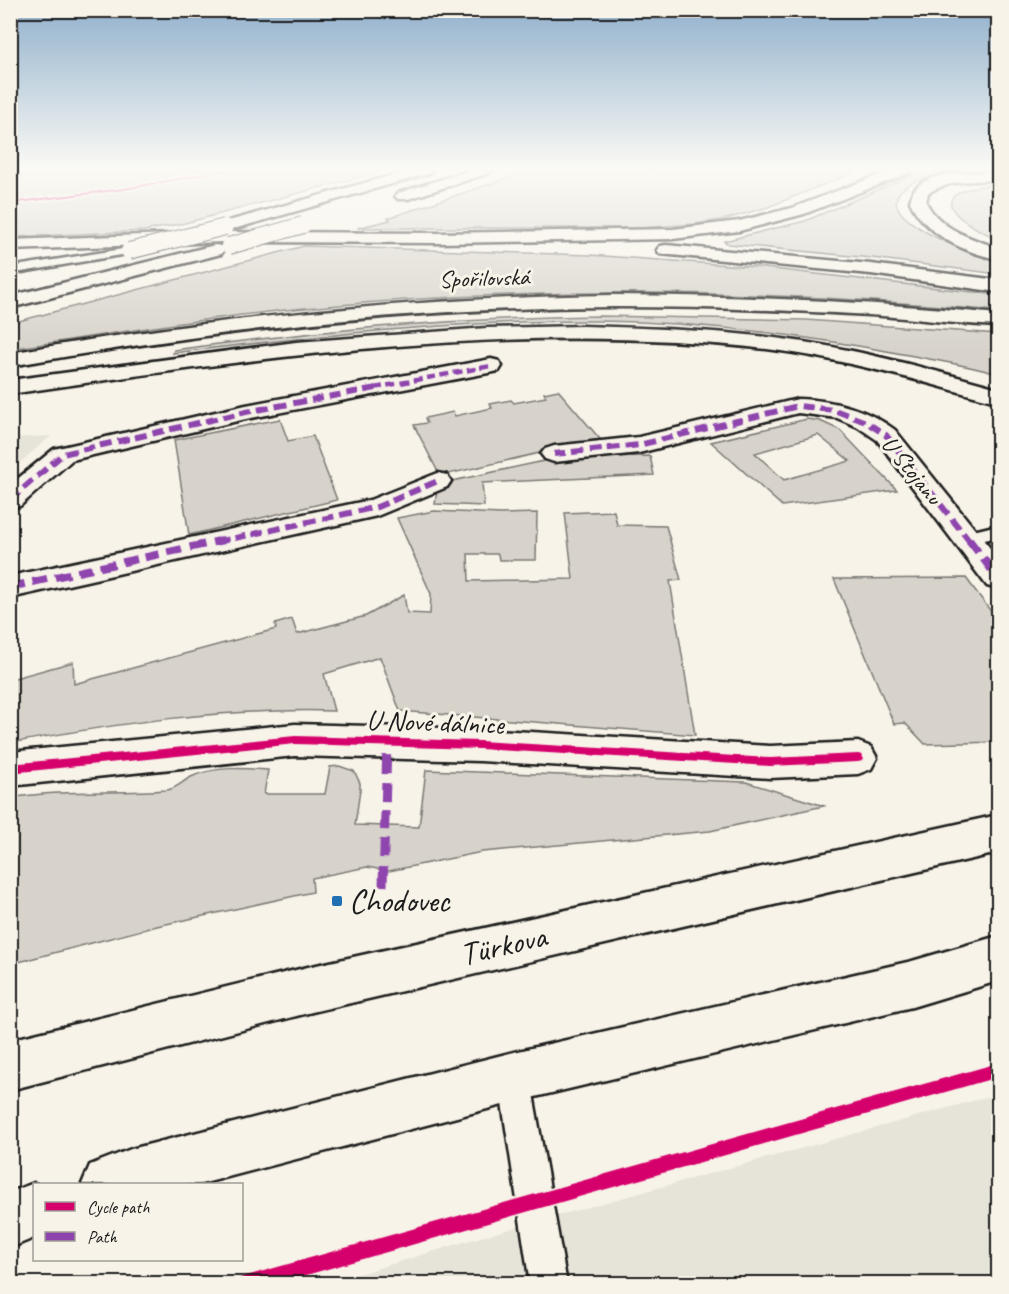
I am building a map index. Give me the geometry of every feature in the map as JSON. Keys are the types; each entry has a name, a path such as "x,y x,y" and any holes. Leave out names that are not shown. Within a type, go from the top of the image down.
{"main road":[{"path":"10,280 211,230"},
{"path":"10,302 285,230"},
{"path":"10,245 222,237 648,236 703,230"},
{"path":"946,230 999,254"},
{"name":"Spořilovská","path":"438,238 666,249 824,264 999,286"},
{"name":"Spořilovská","path":"10,359 161,336 310,317 486,304 641,301 748,303 878,309 999,320"},
{"path":"10,387 149,367 334,346 480,334 602,332 723,339 823,352 999,395"},
{"path":"10,500 63,454 246,412 491,366"},
{"name":"U Stojanu","path":"554,454 639,445 798,406 814,406 847,412 876,426 886,435 999,578"},
{"path":"10,586 377,507 438,481"},
{"name":"U Nové dálnice","path":"10,769 295,740 480,745 770,762 858,758"},
{"name":"Türkova","path":"10,1065 312,989 999,834"},
{"path":"114,1183 131,1176 514,1077 912,984 999,959"},
{"path":"10,1220 33,1211"}],"lane":[{"path":"10,271 129,251"},
{"path":"967,538 999,531"},
{"path":"514,1077 549,1284"}],"shaded area":[{"path":"11,230 147,230 144,231 11,237"},
{"path":"767,230 924,230 957,247 998,262 998,274 872,258 728,244 724,241"},
{"path":"998,230 998,239 981,231"},
{"path":"304,246 590,255 756,267 998,295 998,311 828,298 743,295 573,293 487,296 402,300 240,315 11,349 11,323"},
{"path":"600,316 806,320 998,334 998,374 972,367 856,346 746,330 599,321 439,326 332,335 173,353 174,350 227,343 387,326 493,319"},
{"path":"558,390 600,439 440,476 414,425 427,423 425,418 453,412 455,416 492,408 490,404 511,400 514,403 546,397 544,393"},
{"path":"280,419 288,441 313,436 337,500 189,535 174,440"},
{"path":"807,419 820,421 840,430 897,490 782,506 711,442","holes":["818,435 850,461 784,480 755,453"]},
{"path":"51,436 11,470 11,438"},
{"path":"650,456 654,475 482,483 484,506 435,504 438,484 558,458"},
{"path":"434,511 537,513 536,560 499,560 498,554 468,554 469,581 573,579 565,513 614,511 617,525 666,526 681,580 670,581 695,735 400,711 380,657 324,674 334,711 253,712 172,718 11,743 11,679 73,662 74,684 276,629 275,624 292,619 297,634 366,616 404,595 407,613 430,614 431,594 397,518"},
{"path":"966,578 998,621 998,742 925,744 905,723 894,724 834,579"},
{"path":"339,766 354,771 360,783 355,825 419,827 426,770 746,782 824,806 710,831 482,852 389,871 367,867 312,878 313,892 157,926 11,964 11,798 69,793 167,790 200,773 239,768 268,770 264,794 325,794 330,767"},
{"path":"998,1094 998,1283 326,1284 484,1236"}],"marked path":[{"path":"10,500 63,454 246,412 491,366"},
{"path":"554,454 639,445 798,406 845,413 866,422 886,435 998,578"},
{"path":"10,587 377,507 438,481"},
{"path":"383,886 387,743"}],"cycle path":[{"path":"10,769 295,740 480,745 770,762 858,758"},
{"path":"246,1284 998,1070"}],"place":[{"name":"Chodovec","path":"337,901"}]}
